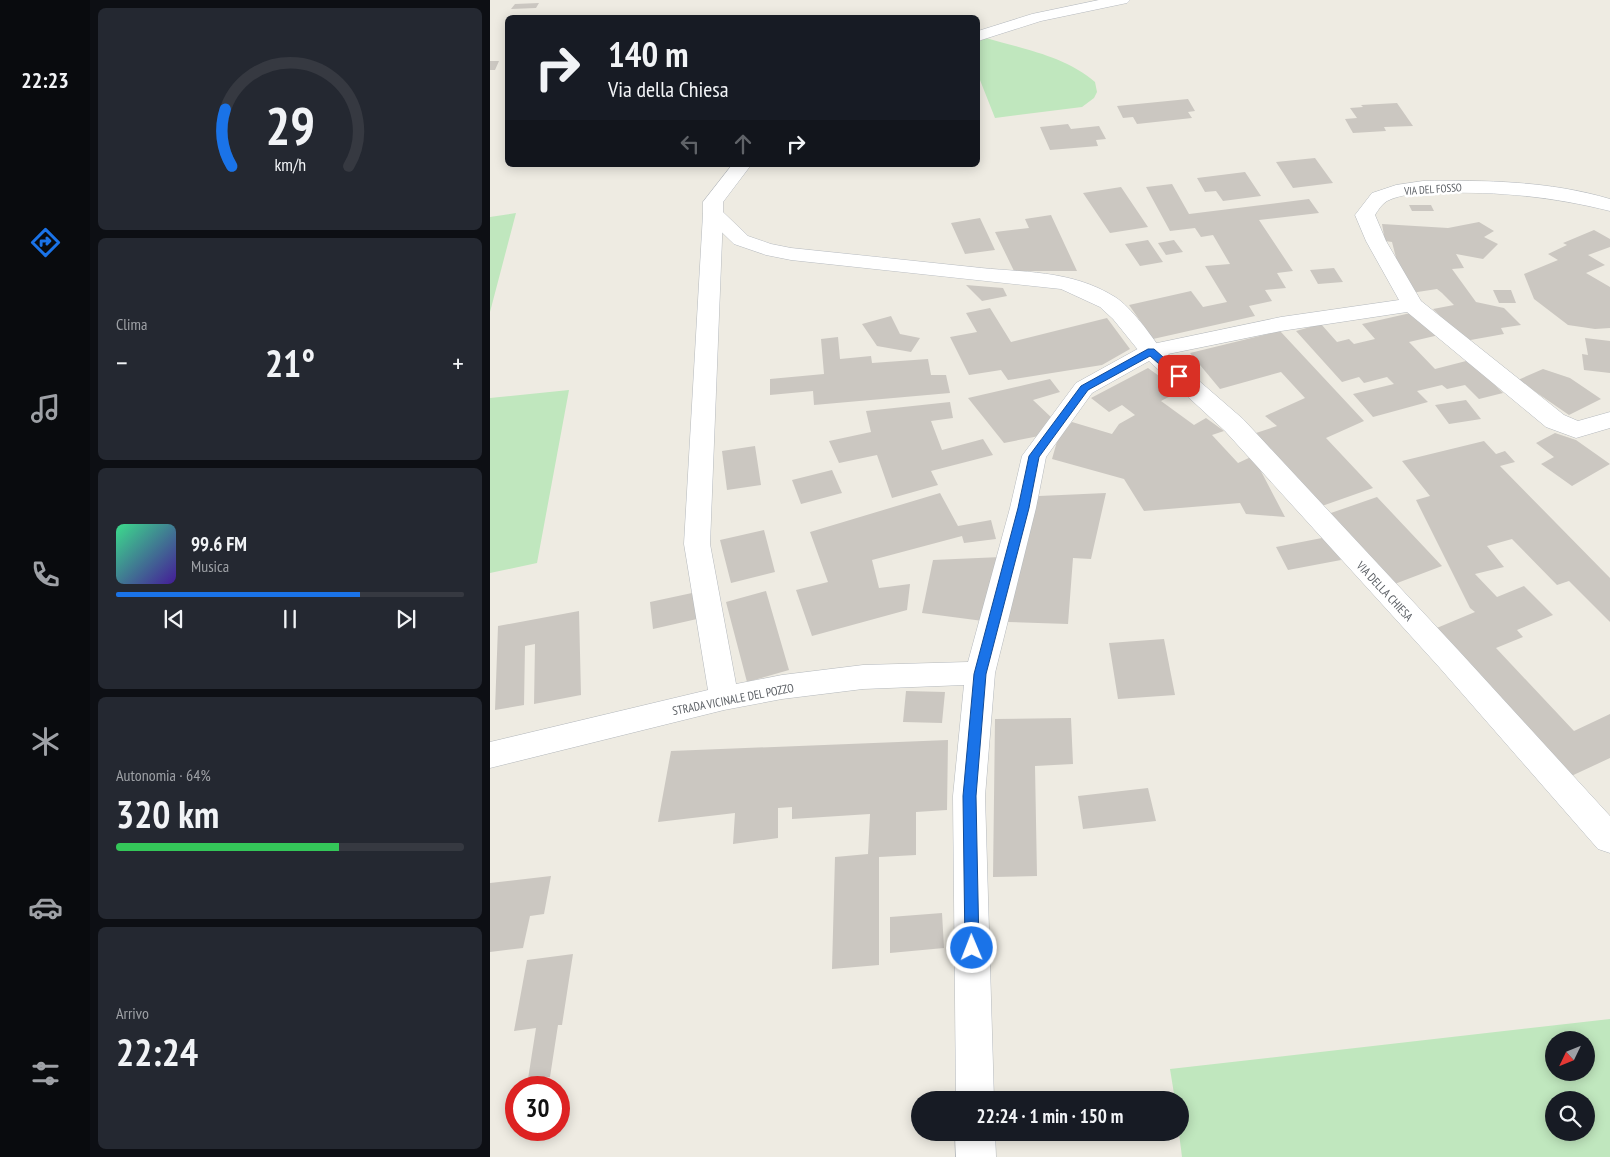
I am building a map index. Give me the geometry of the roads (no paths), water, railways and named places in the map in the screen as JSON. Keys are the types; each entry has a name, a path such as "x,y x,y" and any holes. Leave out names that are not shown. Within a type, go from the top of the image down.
{"street":[{"path":"980,35 1038,17 1122,0"},
{"path":"724,698 697,544 713,202 740,167"},
{"name":"VIA DEL FOSSO","path":"1609,204 1532,190 1449,186 1402,191 1380,197 1365,215 1376,241 1412,305 1554,421 1576,430 1610,420"},
{"name":"VIA DELLA CHIESA","path":"713,214 742,240 766,249 790,254 983,275 1054,280 1069,284 1108,302 1121,314 1151,352 1234,425 1449,659 1610,839"},
{"path":"975,1091 969,796 980,674 1023,508 1034,456 1084,388 1151,352 1281,324 1412,305"},
{"name":"STRADA VICINALE DEL POZZO","path":"490,755 724,698 782,687 863,678 980,674"},
{"path":"975,1141 976,1157"}]}
